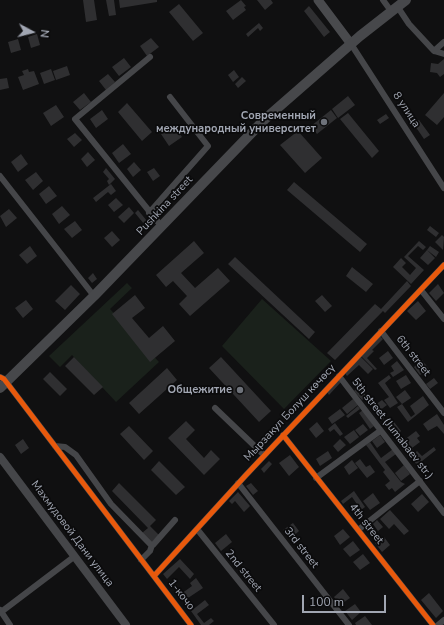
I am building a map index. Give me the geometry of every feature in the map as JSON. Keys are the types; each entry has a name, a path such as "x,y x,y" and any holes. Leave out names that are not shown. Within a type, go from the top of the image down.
{"highway":[{"name":"Pushkina street","path":"2,382 94,296 260,124 350,44 406,0"}],"main road":[{"path":"318,0 350,44"}],"street":[{"path":"383,0 394,9 434,51 444,54"},
{"path":"434,51 444,42"},
{"name":"8 улица","path":"350,44 444,188"},
{"path":"150,57 75,119 149,213 162,227"},
{"path":"149,213 208,146 170,97"},
{"path":"439,179 444,173"},
{"path":"0,176 94,296"},
{"name":"Мырзакул Болуш көчөсү","path":"154,576 264,455 444,265"},
{"path":"421,290 444,319"},
{"name":"6th street","path":"382,331 444,413"},
{"name":"5th street (Jumabaev str.)","path":"339,376 444,513"},
{"name":"1-кочо","path":"2,382 55,446 192,625"},
{"path":"215,408 264,455"},
{"path":"316,478 380,431"},
{"name":"4th street","path":"283,435 433,625"},
{"path":"55,446 65,447 76,455 111,504 152,545"},
{"name":"Махмудовой Дани улица","path":"0,457 75,556 123,624"},
{"path":"358,530 420,481"},
{"name":"3rd street","path":"238,483 349,625"},
{"path":"141,560 150,551 152,545 175,520"},
{"name":"2nd street","path":"197,529 274,625"},
{"path":"10,625 1,611 75,556"},
{"path":"438,625 444,620"}],"shaded area":[{"path":"127,283 132,288 110,309 159,362 116,402 72,355 60,367 49,356"},
{"path":"262,299 331,361 284,409 222,346"}],"building":[{"path":"83,0 94,0 97,20 86,22"},
{"path":"106,0 114,0 116,15 109,16"},
{"path":"119,0 157,0 157,2 120,8"},
{"path":"241,0 246,6 244,7 246,10 233,20 226,11"},
{"path":"257,0 271,0 273,3 265,10"},
{"path":"179,4 203,33 193,41 169,12"},
{"path":"309,6 330,32 324,37 304,11"},
{"path":"259,23 263,28 260,31 258,28 248,37 246,34"},
{"path":"37,34 40,45 31,48 28,37"},
{"path":"151,38 159,47 147,56 140,46"},
{"path":"18,39 21,50 11,53 8,42"},
{"path":"124,58 131,67 119,76 112,67"},
{"path":"444,59 444,74 440,77 437,73 430,72 431,63 438,64"},
{"path":"67,66 70,75 56,80 53,71"},
{"path":"28,69 29,72 34,71 39,84 23,90 18,77 24,75 22,71"},
{"path":"51,69 55,80 44,84 40,73"},
{"path":"234,70 239,77 233,82 228,75"},
{"path":"108,74 115,82 106,90 99,81"},
{"path":"242,77 246,81 238,88 235,84"},
{"path":"7,78 9,88 0,90 0,79"},
{"path":"84,93 91,102 80,110 73,102"},
{"path":"444,93 444,117 437,125 425,115"},
{"path":"348,96 355,105 338,118 332,109"},
{"path":"127,103 152,132 142,141 118,112"},
{"path":"56,105 64,117 51,126 43,113"},
{"path":"102,110 108,119 96,128 90,119"},
{"name":"Современный международный университет","path":"331,110 337,118 317,134 311,126"},
{"path":"348,113 379,151 372,158 340,119"},
{"path":"386,114 389,118 380,124 377,120"},
{"path":"419,120 430,135 424,139 413,123"},
{"path":"174,125 182,137 169,146 161,134"},
{"path":"298,131 322,158 305,173 280,145"},
{"path":"75,133 82,140 74,147 67,139"},
{"path":"123,144 131,154 119,163 112,153"},
{"path":"88,152 95,160 87,167 81,159"},
{"path":"21,154 28,164 18,172 11,162"},
{"path":"134,162 141,170 133,177 127,169"},
{"path":"106,168 115,179 109,185 107,181 109,179 103,172"},
{"path":"154,168 160,176 153,181 147,172"},
{"path":"36,172 43,181 33,190 25,180"},
{"path":"294,182 367,244 360,252 287,190"},
{"path":"111,184 116,191 111,195 108,192 96,202 93,198"},
{"path":"49,186 57,196 46,204 39,194"},
{"path":"116,198 123,205 114,212 108,205"},
{"path":"62,206 70,215 59,224 52,214"},
{"path":"129,207 134,213 124,223 118,217"},
{"path":"9,209 17,218 6,227 0,216"},
{"path":"138,210 147,221 144,224 135,213"},
{"path":"75,221 82,230 72,238 64,229"},
{"path":"430,226 439,233 436,237 427,230"},
{"path":"112,231 120,240 112,247 104,238"},
{"path":"442,235 444,237 443,250 435,242"},
{"path":"194,241 204,253 181,273 195,288 218,268 230,281 190,316 179,304 187,296 173,281 166,287 156,275"},
{"path":"419,241 426,247 423,250 418,246 408,256 424,270 411,284 393,267 401,258 406,263 402,267 410,275 416,268 404,257"},
{"path":"30,246 37,256 27,264 19,255"},
{"path":"430,246 439,252 436,257 427,250"},
{"path":"427,250 435,258 428,265 420,258"},
{"path":"235,257 315,332 309,339 228,264"},
{"path":"352,267 373,284 366,292 346,276"},
{"path":"93,273 97,279 92,283 88,278"},
{"path":"407,281 411,286 385,313 383,311 335,360 327,353 375,304 381,309"},
{"path":"438,284 444,293 436,301 429,293"},
{"path":"71,285 80,294 65,310 55,301"},
{"path":"135,295 145,308 132,318 149,338 163,326 175,341 150,362 112,314"},
{"path":"322,295 332,306 325,312 315,301"},
{"path":"26,300 33,309 23,318 15,308"},
{"path":"418,301 426,311 416,320 407,311"},
{"path":"379,335 383,339 372,350 374,351 367,358 377,369 375,370 360,355"},
{"path":"388,351 393,358 384,365 379,358"},
{"path":"360,356 373,369 368,374 359,365 347,376 344,372"},
{"path":"74,357 103,387 94,395 65,366"},
{"name":"Общежитие","path":"221,357 271,411 259,422 209,368"},
{"path":"422,360 429,369 420,375 414,367"},
{"path":"397,361 404,370 393,377 390,373 394,371 391,366"},
{"path":"167,368 177,380 139,414 129,403"},
{"path":"50,372 67,389 60,396 43,379"},
{"path":"389,375 391,378 385,383 398,403 390,408 384,400 389,397 378,383"},
{"path":"406,375 411,383 401,389 396,381"},
{"path":"434,378 438,383 430,389 426,384"},
{"path":"339,380 341,382 329,395 327,392"},
{"path":"358,387 367,396 362,400 354,391"},
{"path":"405,390 411,398 402,404 396,397"},
{"path":"423,396 429,405 408,422 397,407 402,404 411,417 415,414 410,406"},
{"path":"353,399 358,405 347,414 342,408"},
{"path":"382,400 387,405 379,411 384,418 383,421 372,407"},
{"path":"358,406 360,409 348,418 346,416"},
{"path":"340,409 345,415 332,424 328,418"},
{"path":"363,410 374,426 370,429 359,413"},
{"path":"437,414 444,425 444,434 437,426 428,431 423,424"},
{"path":"186,421 195,430 186,439 204,458 211,450 220,459 204,475 168,438"},
{"path":"317,422 324,431 316,438 309,429"},
{"path":"394,422 401,431 395,437 388,427"},
{"path":"335,423 343,434 340,436 334,429 330,432 328,429"},
{"path":"363,424 368,430 360,436 355,430"},
{"path":"129,426 153,451 144,460 120,434"},
{"path":"354,430 359,437 350,444 344,437"},
{"path":"416,431 420,436 417,438 420,442 412,448 415,453 417,451 422,456 434,447 436,450 417,465 400,443"},
{"path":"380,435 385,442 377,448 372,441"},
{"path":"23,439 29,448 21,454 15,445"},
{"path":"340,439 346,445 338,452 333,446"},
{"path":"370,442 381,458 393,449 396,454 385,462 401,482 405,484 395,492 392,488 389,490 385,485 390,481 383,472 385,470 366,445"},
{"path":"328,451 332,458 320,466 316,459"},
{"path":"290,455 299,467 289,476 279,463"},
{"path":"360,459 366,467 370,465 375,472 367,478 355,463"},
{"path":"352,460 358,468 349,475 344,467"},
{"path":"159,461 185,487 176,495 151,470"},
{"path":"269,461 272,464 264,473 261,469"},
{"path":"404,465 410,474 401,481 395,473"},
{"path":"119,483 156,520 150,526 159,535 151,543 142,533 148,528 112,491"},
{"path":"251,483 258,491 253,495 246,486"},
{"path":"354,491 365,507 361,510 352,497 343,504 341,501"},
{"path":"238,492 250,506 244,512 235,501 232,504 229,501"},
{"path":"373,493 380,503 370,510 363,501"},
{"path":"422,494 429,502 418,512 411,504"},
{"path":"390,510 409,531 404,535 394,524 389,529 380,519"},
{"path":"377,520 383,527 378,531 373,524"},
{"path":"293,523 299,531 290,539 283,530"},
{"path":"343,529 350,537 340,545 334,536"},
{"path":"226,534 232,542 221,551 215,543"},
{"path":"384,537 390,545 382,552 375,543"},
{"path":"353,541 360,550 350,557 343,549"},
{"path":"363,554 370,563 360,570 353,562"},
{"path":"180,559 194,574 190,579 179,567 167,579 163,574"},
{"path":"196,578 203,588 185,600 181,594 192,586 190,583"},
{"path":"343,589 350,598 340,605 334,597"},
{"path":"429,593 443,611 436,618 421,600"},
{"path":"205,600 209,605 197,614 204,623 211,618 214,621 209,625 201,625 191,611"},
{"path":"355,604 361,612 352,620 345,611"},
{"path":"365,616 372,625 356,625 355,623"}],"cycle path":[{"path":"154,576 246,475 444,265"},
{"path":"0,377 4,379 191,625"},
{"path":"283,435 433,625"}],"place":[{"name":"Современный международный университет","path":"324,122"},
{"name":"Общежитие","path":"240,390"}]}
